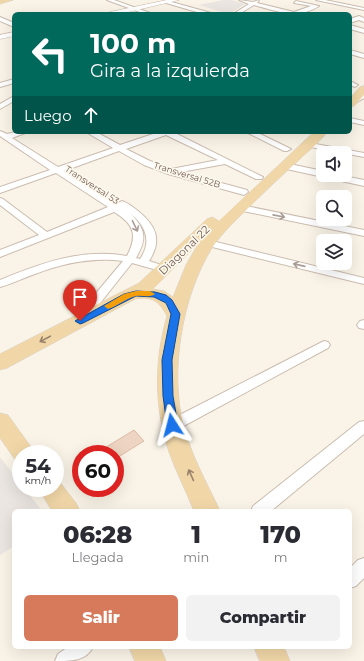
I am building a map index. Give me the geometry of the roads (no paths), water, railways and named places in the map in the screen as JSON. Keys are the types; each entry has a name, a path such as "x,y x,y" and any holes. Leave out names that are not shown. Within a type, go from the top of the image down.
{"main road":[{"path":"0,2 9,0"},
{"path":"352,97 355,87 364,76"},
{"name":"Diagonal 22","path":"0,363 145,287 287,149 316,134"},
{"name":"Diagonal 22","path":"206,509 178,446 172,425 168,396 167,360 175,314 195,265 208,243 241,208 285,166 307,138"},
{"path":"164,269 184,270 195,265"},
{"path":"127,296 146,293 163,297 169,302 175,314"},
{"path":"2,425 17,445"},
{"path":"57,497 66,509"},
{"path":"145,649 151,661"}],"street":[{"path":"109,0 144,12"},
{"path":"120,12 176,0"},
{"path":"241,0 287,12"},
{"path":"239,12 259,0"},
{"path":"318,0 364,9"},
{"path":"332,3 339,0"},
{"path":"347,0 364,3"},
{"path":"168,2 202,12"},
{"path":"296,2 317,6 300,12"},
{"path":"0,18 12,24"},
{"path":"352,28 364,31"},
{"path":"0,37 12,34"},
{"path":"352,53 364,56"},
{"path":"0,85 12,82"},
{"path":"352,103 364,95"},
{"path":"0,107 12,99"},
{"path":"352,120 364,123"},
{"name":"Transversal 53","path":"0,126 7,135 119,206 142,218 150,231 152,240 151,248 143,263"},
{"name":"Transversal 52B","path":"94,134 147,162 171,172 244,192"},
{"path":"0,190 161,134"},
{"path":"171,134 259,177"},
{"path":"254,134 287,149"},
{"path":"307,138 364,155"},
{"path":"171,172 226,161"},
{"path":"285,166 316,173"},
{"path":"352,180 364,182"},
{"path":"0,201 46,236"},
{"path":"0,254 119,206"},
{"name":"Transversal 53","path":"80,321 130,259 138,244 139,239 137,228 119,206"},
{"path":"241,208 364,233"},
{"path":"208,243 364,281"},
{"path":"0,284 44,265 70,258 105,256 130,259 164,269"},
{"path":"172,425 324,344"},
{"path":"261,509 364,426"},
{"path":"352,578 364,566"},
{"path":"66,661 81,649"}]}
